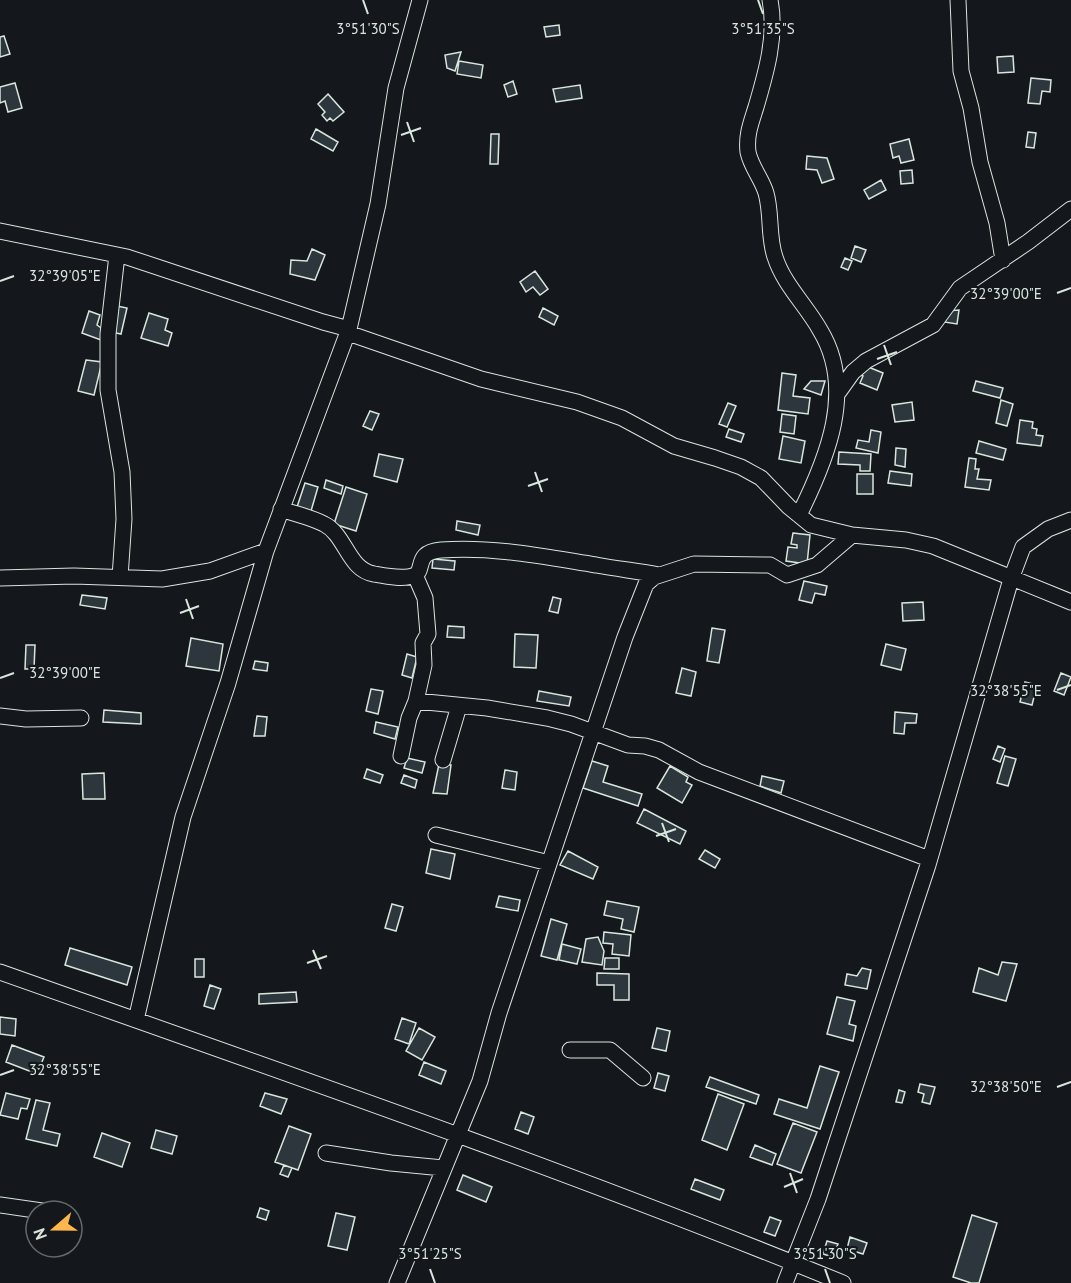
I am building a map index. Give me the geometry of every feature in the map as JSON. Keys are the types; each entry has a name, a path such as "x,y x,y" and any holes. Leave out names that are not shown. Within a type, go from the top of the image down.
{"street":[{"path":"136,1020 183,817 228,683 266,551 349,331 378,204 396,88 420,0"},
{"path":"770,0 773,14 770,52 755,110 748,127 748,150 751,164 766,194 774,255 784,279 827,342 834,360 838,393 819,477 799,515"},
{"path":"958,0 961,71 971,108 980,162 997,223 1003,260"},
{"path":"838,393 853,372 866,361 933,325 960,288 1003,260 1071,209"},
{"path":"0,231 117,255 349,331 481,379 577,402 622,418 674,446 741,467 761,478 811,525 852,535 906,540 933,546 1071,602"},
{"path":"117,255 108,334 108,390 122,472 124,519 120,577"},
{"path":"281,509 325,524 334,532 363,572 403,577 415,575 428,552 474,549 559,558 659,575"},
{"path":"785,1283 818,1199 929,860 1011,579 1023,547 1048,529 1071,520"},
{"path":"397,1283 480,1081 499,1013 549,863 633,615 646,584 654,577 694,564 770,565 787,575 818,566 852,535"},
{"path":"0,578 74,576 162,579 210,571 266,551"},
{"path":"401,756 424,665 423,643 428,634 426,598 415,575"},
{"path":"416,700 547,718 571,724 628,745 659,750 699,772 929,860"},
{"path":"443,760 459,706"},
{"path":"0,716 26,719 81,718"},
{"path":"436,835 549,863"},
{"path":"0,972 457,1134 843,1283"},
{"path":"570,1050 610,1050 643,1078"},
{"path":"326,1153 443,1168"},
{"path":"0,1205 24,1208"}],"building":[{"path":"559,25 560,35 546,37 544,27"},
{"path":"4,36 10,54 0,57 0,37"},
{"path":"461,52 455,71 447,68 445,55"},
{"path":"1013,56 1014,72 998,73 997,57"},
{"path":"459,61 483,65 481,78 457,74"},
{"path":"1031,78 1051,80 1050,92 1042,91 1040,104 1028,103"},
{"path":"513,81 517,94 508,97 504,85"},
{"path":"15,83 22,108 8,112 5,101 0,103 0,87"},
{"path":"580,85 582,98 556,102 553,89"},
{"path":"328,94 344,112 333,121 330,118 327,121 322,115 325,112 318,104"},
{"path":"316,129 338,142 333,151 311,139"},
{"path":"1028,132 1036,133 1034,148 1026,147"},
{"path":"491,134 499,134 498,164 490,164"},
{"path":"909,139 914,160 901,163 899,156 893,158 890,144"},
{"path":"807,156 827,158 834,179 822,183 817,170 806,169"},
{"path":"912,170 913,183 901,184 900,171"},
{"path":"881,180 886,190 869,199 864,190"},
{"path":"855,246 866,250 861,262 851,258"},
{"path":"312,249 325,255 315,280 290,274 291,260 307,261"},
{"path":"845,258 852,261 848,270 841,267"},
{"path":"535,271 548,289 540,295 533,287 526,292 520,282"},
{"path":"117,306 127,308 121,334 111,332"},
{"path":"543,308 558,316 554,325 539,317"},
{"path":"959,310 957,324 944,322 946,311"},
{"path":"89,311 100,315 97,325 104,330 101,340 82,333"},
{"path":"149,313 168,319 165,330 172,333 168,346 141,338"},
{"path":"86,360 102,362 94,395 78,391"},
{"path":"861,364 883,373 877,390 860,383 863,376 858,374"},
{"path":"782,373 796,375 793,396 810,398 808,414 778,410"},
{"path":"811,381 825,381 821,395 804,389"},
{"path":"976,381 1003,388 1000,398 973,391"},
{"path":"1001,400 1013,404 1007,426 996,423"},
{"path":"912,402 914,420 895,422 892,405"},
{"path":"728,403 736,406 727,427 719,424"},
{"path":"370,411 379,414 372,430 363,426"},
{"path":"782,414 796,416 794,434 780,432"},
{"path":"1020,420 1033,422 1032,428 1037,429 1036,435 1043,436 1041,446 1017,443"},
{"path":"729,429 744,434 741,442 726,437"},
{"path":"871,430 881,432 878,453 856,448 858,440 869,442"},
{"path":"783,436 805,441 801,463 779,459"},
{"path":"979,441 1006,449 1003,460 976,453"},
{"path":"896,448 906,449 905,467 895,465"},
{"path":"839,452 871,454 870,471 860,471 860,465 838,464"},
{"path":"379,454 403,459 397,482 374,476"},
{"path":"969,458 976,459 975,469 979,469 977,479 991,480 989,490 965,487"},
{"path":"890,471 912,474 911,486 888,483"},
{"path":"857,474 873,474 873,494 857,494"},
{"path":"326,480 343,486 341,494 324,488"},
{"path":"305,483 318,487 311,511 297,507"},
{"path":"346,487 367,494 356,531 334,524"},
{"path":"457,521 480,525 478,535 456,530"},
{"path":"793,533 810,535 807,564 786,561 788,547 797,548 797,545 791,544"},
{"path":"433,559 455,561 454,570 432,568"},
{"path":"804,581 827,586 825,595 815,593 812,603 799,600"},
{"path":"82,595 107,598 105,609 80,605"},
{"path":"553,597 561,599 558,613 549,611"},
{"path":"923,602 924,620 903,621 902,603"},
{"path":"448,626 464,627 464,638 447,637"},
{"path":"712,628 725,630 719,663 707,661"},
{"path":"515,634 538,635 536,668 514,667"},
{"path":"191,638 223,644 219,671 186,666"},
{"path":"886,644 906,649 901,670 881,665"},
{"path":"26,645 35,645 34,669 25,669"},
{"path":"407,654 417,657 412,678 402,675"},
{"path":"255,661 268,663 267,671 253,669"},
{"path":"682,668 696,672 691,696 676,693"},
{"path":"1061,673 1071,677 1064,695 1054,691"},
{"path":"1025,682 1037,685 1032,705 1020,702"},
{"path":"371,689 383,691 378,714 366,711"},
{"path":"539,691 571,697 569,706 537,701"},
{"path":"104,710 141,713 141,724 103,722"},
{"path":"895,712 917,714 916,723 905,723 904,734 894,733"},
{"path":"257,716 267,717 265,736 254,736"},
{"path":"376,722 398,727 395,739 374,733"},
{"path":"998,746 1005,749 1000,762 993,759"},
{"path":"1005,756 1016,759 1008,786 997,783"},
{"path":"407,758 425,762 422,773 404,768"},
{"path":"592,761 608,766 603,782 642,794 638,806 583,788"},
{"path":"439,764 451,765 447,794 433,793"},
{"path":"670,766 688,777 686,782 692,785 682,803 657,788"},
{"path":"367,769 383,775 380,783 364,778"},
{"path":"505,770 517,772 515,790 502,788"},
{"path":"104,773 105,799 83,799 82,774"},
{"path":"404,775 417,780 415,788 401,783"},
{"path":"762,776 784,781 781,793 760,786"},
{"path":"644,809 686,831 680,844 637,823"},
{"path":"431,849 455,854 450,879 426,873"},
{"path":"705,850 720,859 715,868 699,859"},
{"path":"568,851 598,867 593,879 560,865"},
{"path":"499,896 520,900 518,911 496,907"},
{"path":"607,901 639,907 634,932 621,929 623,919 604,915"},
{"path":"392,904 403,907 396,931 385,928"},
{"path":"551,919 567,924 557,960 541,956"},
{"path":"604,932 631,935 629,956 612,954 613,944 603,943"},
{"path":"598,937 604,951 602,965 582,962 586,939"},
{"path":"562,944 581,949 577,964 559,960"},
{"path":"70,948 132,967 127,985 65,965"},
{"path":"605,958 619,958 619,969 604,969"},
{"path":"195,959 204,959 204,977 195,977"},
{"path":"1002,962 1017,964 1006,1001 973,992 979,968 998,975"},
{"path":"862,968 871,970 867,989 845,985 847,974 857,976"},
{"path":"597,973 629,974 629,1000 614,1000 614,985 597,985"},
{"path":"210,985 221,989 214,1009 204,1006"},
{"path":"296,992 297,1002 259,1004 259,994"},
{"path":"837,997 855,1001 849,1024 856,1026 853,1041 827,1034"},
{"path":"0,1017 16,1019 15,1036 0,1034"},
{"path":"402,1018 416,1023 409,1044 395,1039"},
{"path":"419,1028 435,1037 422,1060 406,1051"},
{"path":"657,1028 670,1031 666,1051 652,1048"},
{"path":"12,1045 44,1057 39,1069 34,1067 32,1072 6,1062"},
{"path":"424,1062 446,1071 441,1084 419,1075"},
{"path":"820,1066 839,1072 820,1129 774,1114 779,1099 807,1108"},
{"path":"658,1073 669,1076 665,1091 654,1088"},
{"path":"710,1077 759,1095 756,1104 706,1087"},
{"path":"920,1084 935,1087 930,1104 922,1102 924,1094 918,1092"},
{"path":"899,1090 905,1092 902,1103 896,1102"},
{"path":"6,1093 30,1099 27,1109 21,1108 18,1119 0,1115"},
{"path":"265,1093 287,1099 281,1114 260,1106"},
{"path":"718,1094 744,1104 727,1150 702,1140"},
{"path":"36,1100 50,1103 43,1130 60,1134 57,1146 26,1139"},
{"path":"521,1112 534,1117 528,1134 515,1129"},
{"path":"793,1123 817,1132 801,1173 777,1164"},
{"path":"289,1126 311,1134 298,1170 275,1162"},
{"path":"156,1130 177,1136 172,1154 151,1148"},
{"path":"102,1133 130,1143 122,1167 94,1157"},
{"path":"755,1145 776,1154 772,1165 750,1157"},
{"path":"284,1165 292,1168 288,1177 280,1174"},
{"path":"463,1175 492,1187 486,1202 457,1190"},
{"path":"695,1179 724,1190 720,1200 691,1189"},
{"path":"260,1208 269,1211 266,1220 257,1217"},
{"path":"336,1213 355,1217 347,1250 328,1246"},
{"path":"972,1215 997,1223 979,1283 953,1277"},
{"path":"770,1217 781,1221 775,1236 764,1232"},
{"path":"850,1237 867,1243 863,1254 847,1249"},
{"path":"827,1241 838,1244 833,1257 823,1254"}]}
